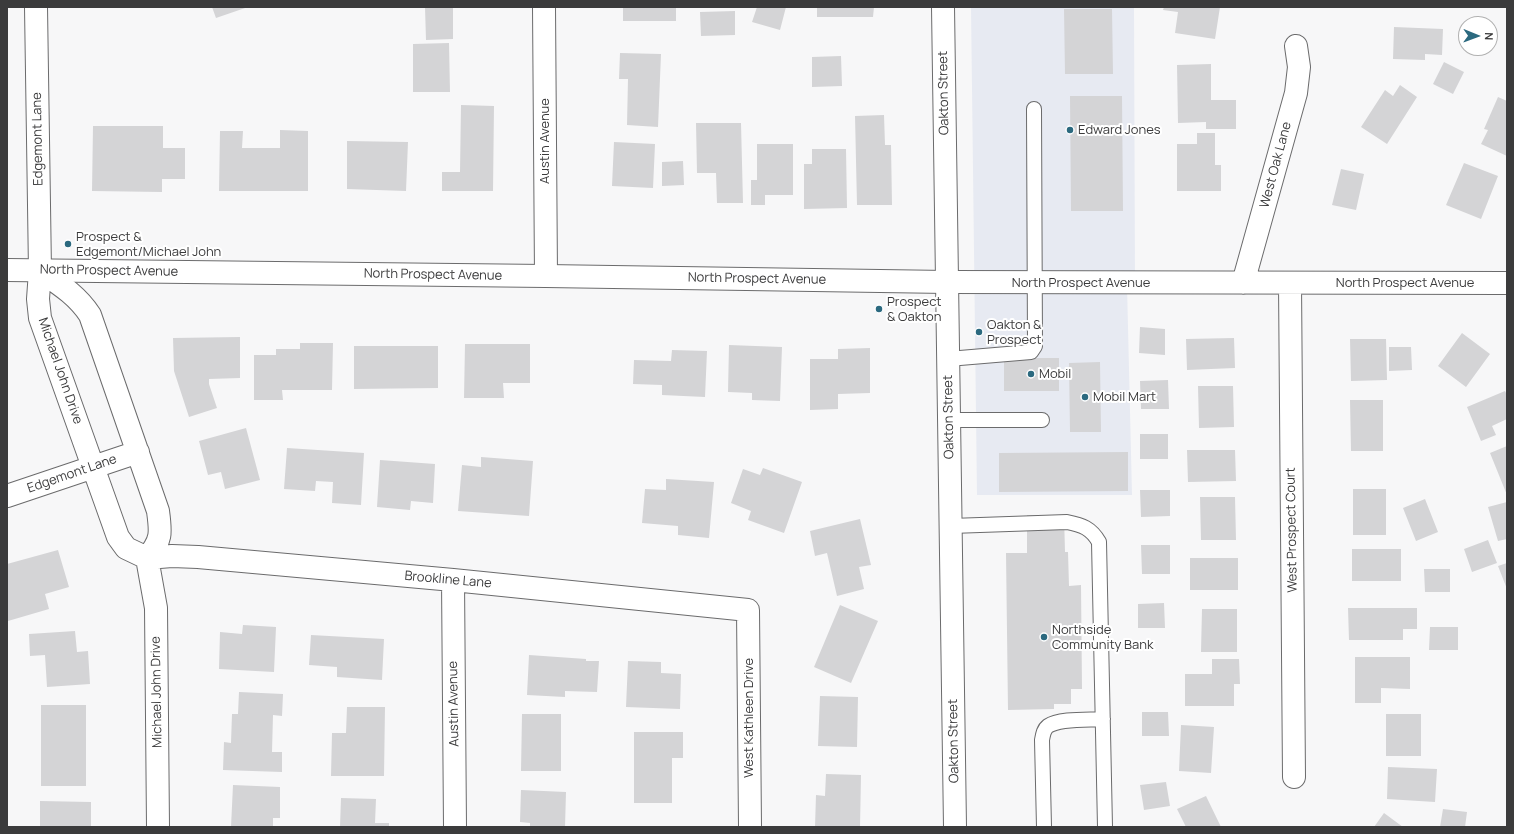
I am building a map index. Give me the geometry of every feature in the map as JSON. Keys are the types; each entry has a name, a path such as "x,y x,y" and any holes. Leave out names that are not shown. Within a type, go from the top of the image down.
{"street":[{"name":"Edgemont Lane","path":"36,7 40,271"},
{"name":"Austin Avenue","path":"544,7 546,276"},
{"name":"Oakton Street","path":"943,7 955,827"},
{"name":"West Oak Lane","path":"1244,283 1296,93 1299,67 1296,46"},
{"name":"North Prospect Avenue","path":"7,270 1035,283 1507,283"},
{"path":"40,271 74,295 82,303 90,315 158,510 160,536 156,546 147,558"},
{"name":"Michael John Drive","path":"40,271 38,299 40,318 118,537 126,548 147,558 156,608 158,827"},
{"name":"West Prospect Court","path":"1290,283 1294,777"},
{"name":"Edgemont Lane","path":"7,496 138,452"},
{"name":"Brookline Lane","path":"147,558 172,556 198,557 453,580 748,610"},
{"name":"Austin Avenue","path":"453,580 455,827"},
{"name":"West Kathleen Drive","path":"748,610 750,827"}],"lane":[{"path":"948,359 1032,352 1035,346 1034,109"},
{"path":"949,420 1042,420"},
{"path":"951,526 1067,522 1081,525 1094,533 1099,542 1105,827"},
{"path":"1044,827 1042,740 1044,731 1048,726 1056,722 1103,719"}],"shaded area":[{"path":"971,7 1134,7 1135,284 1127,285 1132,495 977,495"}],"building":[{"path":"212,7 248,7 216,18"},
{"path":"425,7 453,7 453,39 426,40"},
{"path":"623,7 676,7 676,21 623,21"},
{"path":"757,7 786,7 780,30 752,22"},
{"path":"817,7 874,7 873,17 817,17"},
{"path":"1164,7 1220,7 1215,39 1175,33 1178,12 1163,10"},
{"path":"1064,9 1112,9 1113,74 1065,74"},
{"path":"735,11 735,35 701,36 700,12"},
{"path":"1394,27 1443,29 1442,55 1425,54 1425,60 1393,59"},
{"path":"449,43 450,92 413,92 413,44"},
{"path":"620,53 661,54 658,127 627,125 628,79 619,79"},
{"path":"841,56 842,86 812,87 812,57"},
{"path":"1444,62 1464,72 1453,94 1433,84"},
{"path":"1211,64 1211,100 1236,100 1236,129 1206,129 1206,122 1178,123 1177,65"},
{"path":"1400,85 1417,97 1387,144 1361,127 1385,90 1393,96"},
{"path":"1070,96 1122,96 1123,211 1071,211"},
{"path":"1498,97 1507,101 1507,156 1481,144 1488,130 1484,129"},
{"path":"461,105 494,106 493,191 442,191 442,172 460,172"},
{"path":"884,115 885,145 891,145 892,205 857,205 855,116"},
{"path":"696,123 741,123 743,203 717,203 716,173 697,173"},
{"path":"93,126 163,126 163,148 185,148 185,179 162,179 162,192 92,191"},
{"path":"280,130 308,131 308,191 219,191 220,131 243,131 242,148 280,148"},
{"path":"1197,133 1215,133 1215,165 1221,165 1221,191 1177,191 1177,144 1197,144"},
{"path":"347,141 408,142 406,191 347,189"},
{"path":"614,142 655,144 653,188 612,186"},
{"path":"757,144 793,144 793,195 765,195 765,205 751,205 751,180 757,180"},
{"path":"812,149 846,149 847,208 804,209 804,164 812,164"},
{"path":"683,161 684,185 662,186 662,162"},
{"path":"1464,163 1498,176 1481,219 1446,205"},
{"path":"1341,169 1364,174 1356,210 1332,205"},
{"path":"1140,327 1165,329 1165,355 1139,353"},
{"path":"1462,333 1490,354 1466,387 1438,366"},
{"path":"240,337 240,378 209,379 209,384 217,408 189,417 174,371 173,338"},
{"path":"1234,338 1235,368 1187,370 1186,339"},
{"path":"1350,339 1386,339 1387,380 1351,381"},
{"path":"300,343 333,343 332,390 282,390 283,400 254,400 254,355 276,355 276,349 300,349"},
{"path":"465,344 530,344 530,383 503,383 504,398 464,398"},
{"path":"729,345 782,347 780,401 752,400 752,393 728,392"},
{"path":"354,346 438,346 438,388 354,389"},
{"path":"1389,347 1411,347 1412,370 1389,371"},
{"path":"870,348 870,393 838,394 838,409 810,410 810,359 838,359 838,349"},
{"path":"672,350 707,351 705,397 662,395 662,385 633,384 634,360 671,361"},
{"name":"Mobil","path":"1004,358 1059,358 1059,391 1004,391"},
{"name":"Mobil Mart","path":"1100,362 1101,432 1070,432 1069,363"},
{"path":"1168,380 1169,409 1141,409 1140,381"},
{"path":"1198,386 1233,386 1234,427 1199,428"},
{"path":"1505,391 1507,395 1507,419 1492,426 1496,435 1481,441 1467,407"},
{"path":"1350,400 1383,400 1383,451 1351,451"},
{"path":"246,428 260,480 225,489 221,472 208,475 199,441"},
{"path":"1140,434 1168,434 1168,459 1140,459"},
{"path":"1507,446 1507,495 1490,453"},
{"path":"287,448 364,453 361,505 332,503 333,482 316,481 315,491 284,489"},
{"path":"1187,450 1235,450 1236,481 1188,482"},
{"path":"1128,452 1128,491 999,492 999,453"},
{"path":"481,457 533,461 529,516 458,511 462,465 481,467"},
{"path":"380,460 435,464 433,503 411,501 410,510 377,507"},
{"path":"763,468 802,482 784,533 748,520 751,511 731,503 743,469 760,475"},
{"path":"666,479 714,482 709,538 678,535 678,526 642,523 645,489 666,490"},
{"path":"1353,489 1386,489 1386,535 1353,535"},
{"path":"1140,490 1170,490 1170,516 1141,517"},
{"path":"1200,497 1235,497 1236,540 1201,540"},
{"path":"1425,499 1438,532 1416,541 1403,508"},
{"path":"1507,502 1507,539 1498,541 1488,507"},
{"name":"Northside Community Bank","path":"1027,515 1064,515 1065,552 1068,552 1069,586 1081,585 1082,689 1071,689 1071,704 1054,704 1054,709 1008,710 1006,553 1027,553"},
{"path":"860,519 871,565 859,567 864,589 837,596 827,553 815,556 810,531"},
{"path":"1488,540 1497,563 1472,572 1464,549"},
{"path":"1141,545 1170,545 1170,574 1142,574"},
{"path":"1352,549 1401,549 1401,581 1352,581"},
{"path":"58,550 69,587 45,594 49,609 8,621 7,564"},
{"path":"1190,558 1238,558 1238,590 1190,590"},
{"path":"1507,563 1507,589 1498,566"},
{"path":"1424,569 1450,569 1450,592 1425,592"},
{"path":"1164,603 1165,628 1138,628 1138,604"},
{"path":"840,605 878,621 851,683 814,667"},
{"path":"1348,608 1417,608 1417,629 1403,629 1403,640 1349,640"},
{"path":"1202,609 1237,609 1237,652 1201,652"},
{"path":"243,625 276,627 274,672 219,669 220,632 242,634"},
{"path":"1430,627 1458,627 1458,650 1429,650"},
{"path":"75,631 77,652 88,651 90,684 47,687 45,655 30,656 29,634"},
{"path":"311,635 384,639 382,680 337,677 337,667 309,665"},
{"path":"529,655 599,661 597,692 565,691 565,697 527,695"},
{"path":"1355,657 1410,657 1410,689 1381,688 1381,703 1355,703"},
{"path":"1212,659 1239,659 1240,684 1234,684 1234,706 1185,706 1185,674 1212,674"},
{"path":"628,661 661,662 661,673 681,674 680,709 626,707"},
{"path":"239,692 283,694 282,716 273,715 272,752 282,752 282,772 223,770 224,742 231,743 232,714 238,714"},
{"path":"820,696 858,697 857,747 818,746"},
{"path":"41,705 86,705 86,786 41,786"},
{"path":"347,707 385,707 384,776 331,776 332,733 346,733"},
{"path":"1142,712 1168,712 1169,736 1142,736"},
{"path":"522,714 561,714 561,771 521,771"},
{"path":"1386,714 1421,714 1421,756 1386,756"},
{"path":"1181,725 1214,727 1211,773 1179,771"},
{"path":"634,732 683,732 683,758 672,758 672,803 634,803"},
{"path":"1388,767 1437,769 1435,802 1387,799"},
{"path":"826,774 861,775 860,827 815,827 816,795 825,796"},
{"path":"1166,782 1170,806 1144,810 1140,785"},
{"path":"233,785 280,787 280,818 273,818 273,827 231,827"},
{"path":"521,790 566,792 565,827 530,827 530,823 520,822"},
{"path":"1206,796 1221,827 1186,827 1177,809"},
{"path":"341,798 376,799 375,823 389,823 389,827 340,827"},
{"path":"40,801 91,802 91,827 40,827"},
{"path":"1443,809 1467,812 1465,827 1440,827"},
{"path":"1384,813 1403,827 1374,827"}],"place":[{"name":"Edward Jones","path":"1070,130"},
{"name":"Prospect & Edgemont/Michael John","path":"68,244"},
{"name":"Prospect & Oakton","path":"879,309"},
{"name":"Oakton & Prospect","path":"979,332"},
{"name":"Mobil","path":"1031,374"},
{"name":"Mobil Mart","path":"1085,397"},
{"name":"Northside Community Bank","path":"1044,637"}]}
